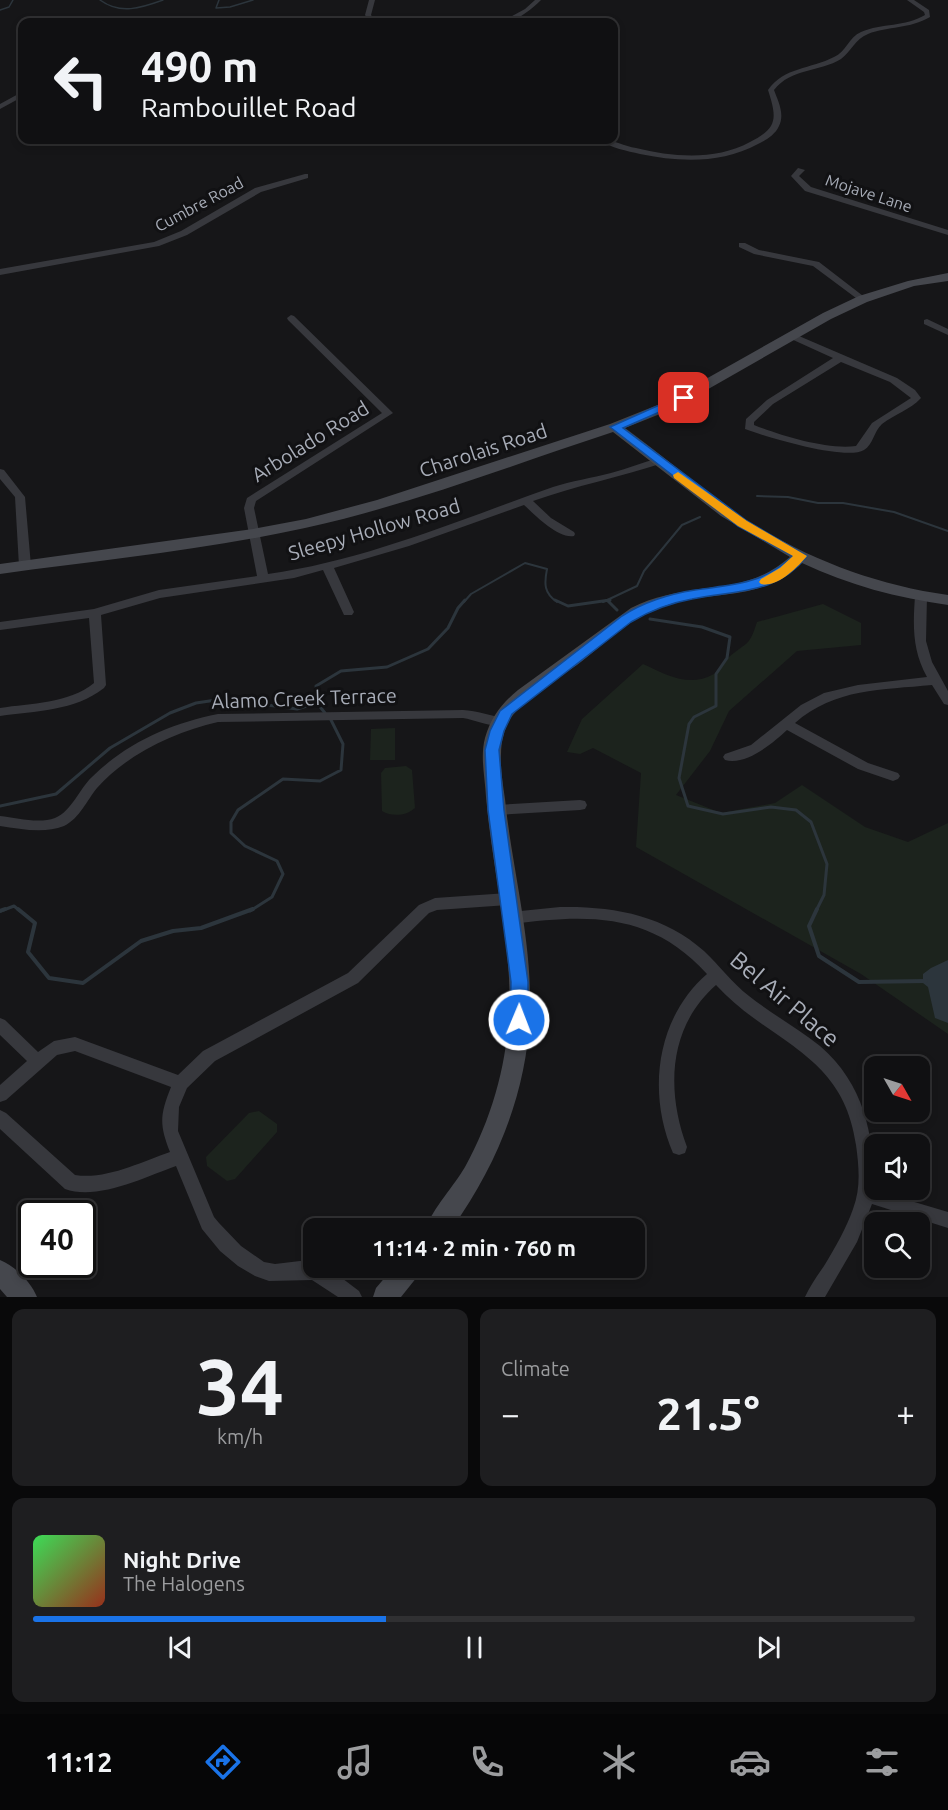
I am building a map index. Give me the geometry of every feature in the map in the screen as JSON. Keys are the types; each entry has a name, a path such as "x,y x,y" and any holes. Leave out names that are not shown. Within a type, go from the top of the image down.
{"street":[{"path":"370,18 368,15 372,0"},
{"path":"512,18 527,10 538,0"},
{"path":"618,144 647,152 708,158 743,149 775,128 778,120 771,90 774,84 841,56 849,44 862,34 912,24 928,16 927,11 910,0"},
{"path":"0,107 18,96"},
{"name":"Mojave Lane","path":"801,170 795,176 808,189 948,233"},
{"name":"Cumbre Road","path":"0,272 156,244 184,232 258,190 304,176"},
{"path":"742,245 757,252 816,264 863,299"},
{"name":"Charolais Road","path":"0,569 253,534 353,511 615,427 679,400 863,299 912,283 948,277"},
{"name":"Arbolado Road","path":"253,534 249,508 252,500 388,413 291,318"},
{"path":"927,322 948,332"},
{"path":"792,336 898,383 912,391 916,398 871,430 865,445 858,450 838,449 780,438 750,427 749,421 770,402 840,358"},
{"path":"615,427 742,524 801,556 865,582 921,596 948,600"},
{"name":"Sleepy Hollow Road","path":"0,626 95,613 159,594 262,579 327,566 405,544 560,488 616,475 660,461"},
{"path":"0,472 15,488 22,506 25,566"},
{"path":"526,501 547,520 570,534"},
{"path":"253,534 262,579"},
{"path":"446,1218 458,1202 484,1154 509,1084 518,1040 519,982 496,810 492,750 500,722 507,711 529,692 647,606 693,594 761,584 785,571 801,556"},
{"path":"327,566 348,612"},
{"path":"921,596 918,642 934,680 948,701"},
{"path":"0,712 78,700 91,694 100,685 95,613"},
{"path":"730,757 760,747 808,706 830,695 934,680"},
{"name":"Alamo Creek Terrace","path":"0,821 42,826 62,821 71,815 93,784 119,762 181,727 198,721 218,718 463,714 500,722"},
{"path":"788,725 863,766 893,776"},
{"path":"496,810 580,805"},
{"name":"Bel Air Place","path":"181,1083 209,1056 353,978 424,909 435,904 617,914 642,920 674,935 697,953 740,999 816,1052 843,1085 860,1121 864,1137"},
{"path":"679,1147 670,1122 666,1099 666,1071 675,1035 691,999 703,985 717,975"},
{"path":"0,1025 37,1061"},
{"path":"0,1095 37,1061 60,1046 75,1044 181,1083 171,1107 170,1131 208,1223 214,1232 259,1270 270,1273 300,1269 318,1273 353,1297"},
{"path":"0,1118 71,1183 81,1186 96,1184 180,1157"},
{"name":"Bel Air Place","path":"814,1297 854,1227 864,1200"},
{"path":"885,1200 948,1220"},
{"path":"0,1272 25,1297"},
{"path":"385,1297 400,1278"}],"shaded area":[{"path":"823,604 861,623 861,645 797,651 729,711 710,751 676,795 721,813 775,803 802,785 865,827 908,842 948,823 948,1034 861,974 636,847 641,773 593,748 580,754 567,752 582,719 643,664 678,678 696,680 705,678 716,673 727,659 747,643 757,622"},
{"path":"395,728 395,760 370,760 371,729"},
{"path":"406,766 412,770 415,808 403,814 386,813 382,811 381,773 385,768"},
{"path":"948,960 948,1023 935,1018 928,987 923,983 923,974"},
{"path":"259,1111 277,1124 277,1132 235,1179 227,1181 207,1166 206,1157 249,1113"}],"waterway":[{"path":"0,10 9,7 13,0"},
{"path":"100,0 123,9 163,0"},
{"path":"219,0 216,8 230,7 253,0"},
{"path":"757,496 788,497 818,503 843,503 894,512 948,531"},
{"path":"606,601 637,586 644,571 682,525 700,517"},
{"path":"464,602 471,594 525,563 547,569 546,588 555,600"},
{"path":"317,703 316,686 341,671 387,667 428,649 448,628 458,608 465,600"},
{"path":"555,600 568,606 606,601"},
{"path":"608,601 617,610"},
{"path":"650,619 702,627 730,637 727,658 716,674 716,706 694,717 689,724 679,778 688,806 723,814 771,807 796,810 811,822 827,864 824,895 817,909"},
{"path":"0,806 56,794 110,748 170,713 196,703 223,699 297,709 317,703"},
{"path":"317,703 325,713"},
{"path":"250,911 272,897 283,874 277,861 245,846 231,833 231,822 238,810 283,779 320,781 341,770 343,744 330,718"},
{"path":"1,911 14,906 20,911"},
{"path":"0,911 5,909"},
{"path":"18,909 35,923 28,952 49,978 83,983 141,941 173,931 201,928 253,909"},
{"path":"817,909 809,926 819,956 859,982 926,981"}],"slow traffic":[{"path":"678,475 742,524 801,556 785,571 766,582"}],"route":[{"path":"519,1020 519,982 496,810 492,750 500,722 507,711 529,692 647,606 693,594 761,584 785,571 801,556 742,524 615,427 684,398"}]}
